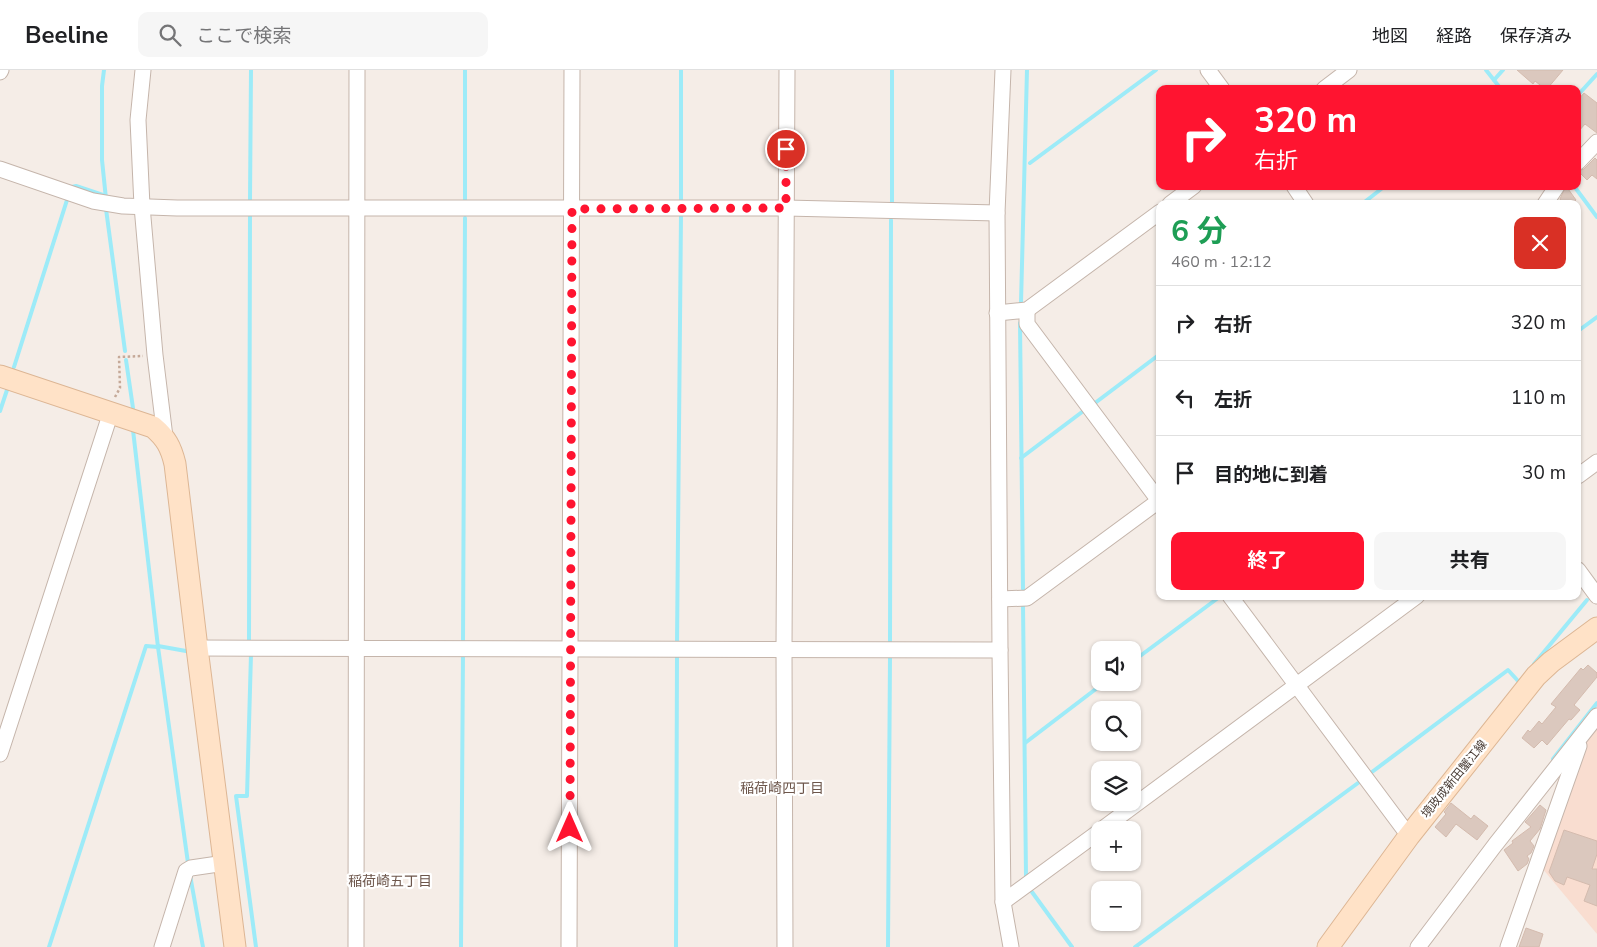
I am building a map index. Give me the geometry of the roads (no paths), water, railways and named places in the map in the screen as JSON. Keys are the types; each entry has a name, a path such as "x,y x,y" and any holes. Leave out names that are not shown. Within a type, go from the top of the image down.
{"street":[{"path":"142,70 138,120 142,206 155,355 165,437"},
{"path":"356,947 357,70"},
{"path":"569,947 572,70"},
{"path":"786,70 784,649 786,947"},
{"path":"1003,70 997,213 1000,650 1003,902 1011,947"},
{"path":"1208,70 1219,85"},
{"path":"1329,85 1349,70"},
{"path":"1581,159 1597,142"},
{"path":"0,169 93,201 123,206 177,208 786,208 997,213"},
{"path":"1175,200 1189,190"},
{"path":"997,312 1027,310 1156,215"},
{"path":"1027,310 1027,324 1156,496"},
{"path":"0,376 153,427 165,437 171,448 175,464 236,947"},
{"path":"0,754 109,412"},
{"path":"1581,474 1597,462"},
{"path":"1000,599 1027,598 1156,504"},
{"path":"1581,574 1597,596"},
{"path":"1233,600 1409,836"},
{"path":"1113,821 1412,600"},
{"name":"境政成新田蟹江線","path":"1328,947 1409,836 1536,676 1550,662 1597,628"},
{"path":"197,648 1000,650"},
{"path":"1418,947 1495,845 1597,716"},
{"path":"1508,947 1584,733"},
{"path":"1003,902 1091,837"},
{"path":"162,947 186,872 191,868 224,863"}],"waterway":[{"path":"104,70 102,86 102,160 106,199"},
{"path":"250,200 251,70"},
{"path":"465,70 465,202"},
{"path":"681,70 681,204"},
{"path":"892,70 892,206"},
{"path":"1021,303 1027,70"},
{"path":"1030,163 1156,70"},
{"path":"1486,70 1498,85"},
{"path":"1494,80 1503,70"},
{"path":"1581,92 1597,74"},
{"path":"72,187 76,186 106,196"},
{"path":"1367,200 1380,190"},
{"path":"1577,190 1597,217"},
{"path":"14,367 67,200"},
{"path":"106,209 125,351"},
{"path":"249,640 250,213"},
{"path":"677,643 681,215"},
{"path":"463,642 465,218"},
{"path":"890,643 891,220"},
{"path":"1581,329 1597,317"},
{"path":"1020,323 1023,589"},
{"path":"1095,403 1156,357"},
{"path":"126,360 133,408"},
{"path":"0,411 7,390"},
{"path":"1021,458 1082,412"},
{"path":"133,430 158,647 188,863"},
{"path":"1141,655 1215,600"},
{"path":"1534,664 1587,600"},
{"path":"1023,605 1026,876"},
{"path":"49,947 146,646 158,647"},
{"path":"158,646 186,651"},
{"path":"461,947 463,653"},
{"path":"251,654 247,796 236,796 256,947"},
{"path":"676,947 677,656"},
{"path":"888,947 890,657"},
{"path":"1372,772 1508,670 1520,681"},
{"path":"1025,743 1093,691"},
{"path":"1553,759 1597,703"},
{"path":"1135,947 1358,783"},
{"path":"190,875 203,947"},
{"path":"1032,892 1072,947"}],"district":[{"name":"稲荷崎四丁目","path":"782,788"},
{"name":"稲荷崎五丁目","path":"390,881"}]}
